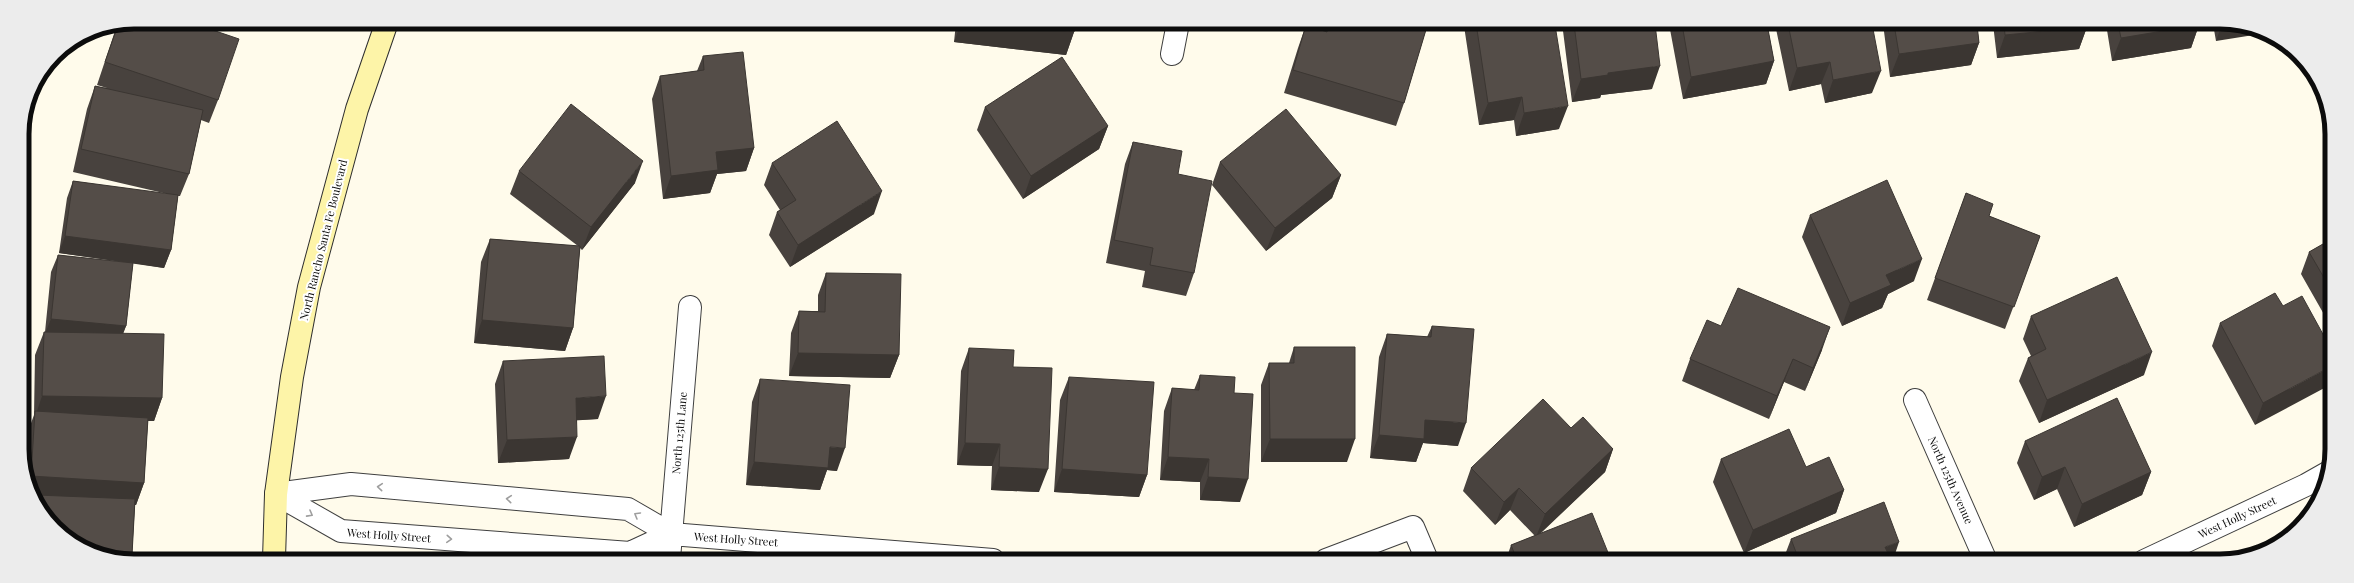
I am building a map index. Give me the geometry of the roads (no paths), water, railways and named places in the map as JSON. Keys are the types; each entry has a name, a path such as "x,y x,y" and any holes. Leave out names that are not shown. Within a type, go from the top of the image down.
{"street":[{"name":"North Rancho Santa Fe Boulevard","path":"274,554 276,494 292,377 309,287 357,109 385,29"},
{"path":"1172,54 1177,29"},
{"name":"North 125th Lane","path":"669,554 690,307"},
{"name":"North 125th Avenue","path":"1915,400 1983,554"},
{"name":"West Holly Street","path":"2159,554 2321,477"},
{"name":"West Holly Street","path":"276,494 351,484 628,509 671,534 919,554"},
{"name":"West Holly Street","path":"276,494 341,531 630,553 671,534"},
{"path":"1342,554 1413,527 1424,554"}]}
